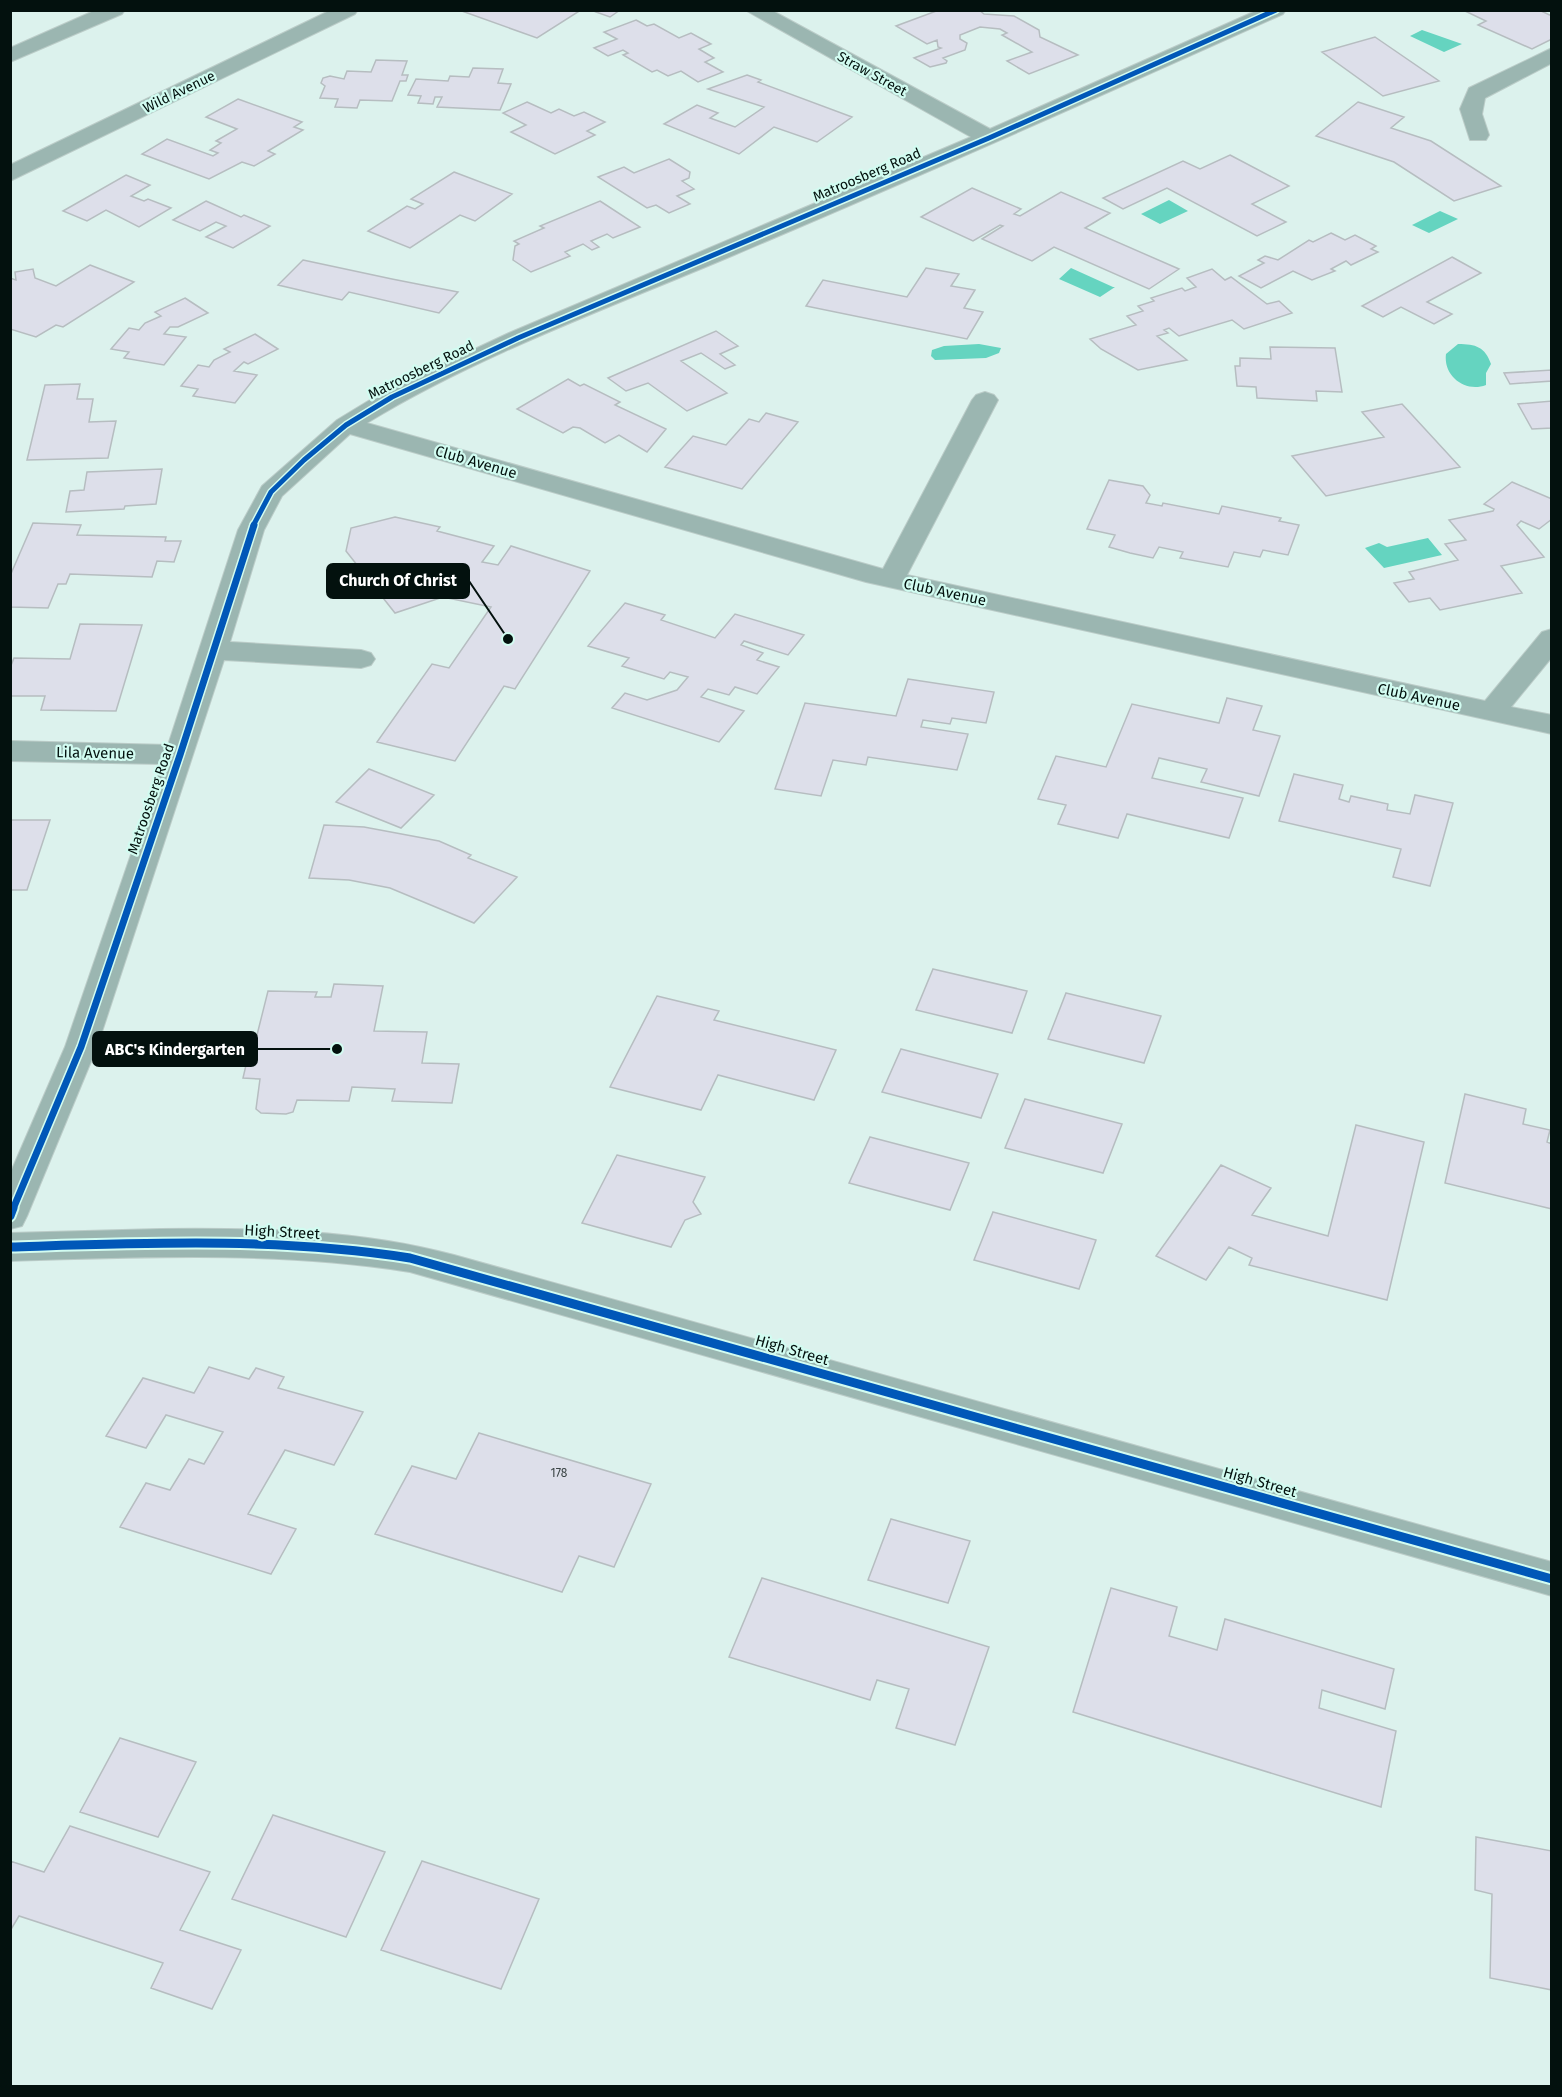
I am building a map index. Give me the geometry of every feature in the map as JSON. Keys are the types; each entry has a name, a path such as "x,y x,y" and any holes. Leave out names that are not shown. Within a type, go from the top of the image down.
{"street":[{"path":"10,56 116,10"},
{"name":"Straw Street","path":"755,10 989,138"},
{"name":"Matroosberg Road","path":"10,1216 81,1047 180,755 251,530 271,492 346,425 392,397 518,338 989,138 1276,10"},
{"name":"Wild Avenue","path":"10,174 344,11"},
{"path":"1478,135 1469,111 1470,102 1476,93 1551,54"},
{"path":"891,580 985,400"},
{"name":"Club Avenue","path":"346,425 891,580 1551,725"},
{"path":"1491,712 1551,638"},
{"path":"212,650 361,659"},
{"name":"Lila Avenue","path":"10,751 180,755"},
{"name":"High Street","path":"10,1247 209,1243 316,1247 410,1258 1551,1579"}],"shaded area":[{"path":"1422,30 1462,44 1444,52 1410,36"},
{"path":"1169,200 1188,211 1160,224 1141,214"},
{"path":"1440,211 1458,219 1429,233 1412,225"},
{"path":"1071,268 1115,287 1100,297 1059,279"},
{"path":"979,344 1001,348 999,353 986,358 935,360 931,356 932,350 944,346"},
{"path":"1458,344 1475,346 1486,354 1491,364 1486,373 1486,385 1470,387 1463,385 1452,376 1446,362 1446,354"},
{"path":"1428,538 1442,555 1384,568 1365,548 1379,543 1387,547"}],"building":[{"path":"459,10 581,10 537,38"},
{"path":"620,10 610,17 596,12"},
{"path":"939,10 979,10 984,14 1014,16 1039,30 1040,37 1078,55 1029,74 1007,61 1032,52 1002,35 1007,33 1000,29 980,27 960,35 960,39 967,43 965,50 943,58 947,61 946,63 930,67 914,58 941,48 938,47 937,40 927,44 896,26"},
{"path":"1463,10 1539,10 1552,16 1552,39 1532,49 1478,25 1486,21"},
{"path":"636,20 647,26 654,24 679,38 691,33 711,44 699,49 714,58 705,62 723,72 698,82 681,71 668,76 657,70 652,72 623,55 628,53 623,50 608,56 594,48 617,39 604,32"},
{"path":"1375,37 1439,81 1383,96 1322,52"},
{"path":"376,60 407,61 402,75 408,75 406,81 400,81 392,101 360,100 357,108 335,107 338,99 320,98 325,86 321,83 323,78 330,76 344,79 347,71 371,72"},
{"path":"473,68 503,69 498,83 511,84 500,110 437,107 442,97 435,97 433,104 418,103 421,96 408,95 416,79 448,81 450,76 469,77"},
{"path":"747,75 761,80 758,82 852,117 817,142 774,127 739,154 664,124 697,105 718,113 710,118 735,127 764,107 708,89"},
{"path":"238,99 302,122 294,127 303,130 268,151 275,154 254,166 242,162 209,179 142,154 167,139 213,156 218,153 210,150 221,143 216,141 237,129 206,117"},
{"path":"527,102 551,113 559,109 574,116 584,112 605,122 587,131 595,135 555,154 511,132 526,125 503,113"},
{"path":"1358,102 1404,117 1391,128 1431,141 1501,186 1454,201 1394,162 1316,136"},
{"path":"1230,155 1289,186 1252,204 1286,222 1257,236 1167,188 1123,209 1103,198 1183,161 1200,169"},
{"path":"669,159 690,172 689,178 682,181 694,189 677,196 690,204 669,213 656,205 647,208 598,177 624,167 634,173"},
{"path":"454,172 512,194 475,221 460,215 410,248 368,231 407,206 415,209 423,204 411,199"},
{"path":"126,175 150,185 131,196 144,201 148,199 171,208 139,227 106,210 87,221 63,211"},
{"path":"972,188 1021,209 1014,214 1020,216 1061,192 1110,213 1085,228 1179,269 1149,289 1054,247 1032,261 982,239 1003,226 1000,225 973,241 921,217"},
{"path":"206,201 241,217 244,215 270,226 233,248 206,237 226,226 216,222 200,231 173,220"},
{"path":"600,201 640,227 613,238 607,234 591,241 599,247 592,250 583,244 565,252 570,256 531,272 513,260 515,246 519,244 514,241 544,228 540,226"},
{"path":"1331,233 1345,240 1355,235 1376,246 1371,249 1378,252 1351,265 1346,261 1331,269 1335,271 1312,280 1293,271 1261,288 1239,276 1264,263 1258,260 1265,256 1278,260 1309,240 1313,242"},
{"path":"1452,257 1481,273 1427,302 1452,314 1434,324 1401,307 1383,317 1362,306"},
{"path":"303,260 458,292 439,313 349,292 342,300 278,285"},
{"path":"90,265 134,282 63,327 56,325 36,337 10,329 10,278 16,280 15,272 33,269 35,278 56,286"},
{"path":"926,268 959,274 951,286 975,290 964,308 983,312 967,339 806,306 823,280 907,297"},
{"path":"1212,269 1225,280 1231,277 1267,304 1279,301 1292,313 1244,329 1232,320 1179,336 1169,328 1164,330 1168,333 1157,336 1187,360 1138,370 1101,349 1090,339 1136,325 1127,316 1143,311 1138,306 1154,301 1151,298 1182,288 1185,291 1196,287 1187,278"},
{"path":"185,298 208,313 178,327 170,327 164,334 186,337 164,365 124,358 129,352 111,349 129,328 139,330 145,323 161,316 155,312"},
{"path":"716,331 738,346 720,354 735,365 725,369 701,353 681,361 727,393 687,411 648,383 626,391 608,378"},
{"path":"255,334 278,349 248,364 244,362 234,371 257,375 235,403 193,396 198,389 181,386 198,365 209,367 214,360 230,352 224,349"},
{"path":"1270,347 1335,348 1342,392 1316,391 1317,401 1257,398 1256,387 1237,386 1235,366 1240,366 1240,358 1271,359"},
{"path":"1552,370 1552,381 1510,384 1504,373"},
{"path":"568,379 580,386 584,384 620,402 615,405 666,429 647,452 619,435 605,443 580,428 573,427 563,433 517,409"},
{"path":"80,384 77,399 93,399 89,422 116,421 108,458 27,460 45,385"},
{"path":"1552,401 1552,428 1532,429 1518,404"},
{"path":"1402,404 1460,467 1326,496 1292,456 1384,437 1362,412"},
{"path":"766,413 798,422 742,489 665,467 693,436 726,445 749,419 759,422"},
{"path":"162,469 156,504 125,506 124,509 66,512 70,491 84,490 87,472"},
{"path":"1109,480 1143,486 1150,495 1146,503 1162,506 1163,503 1219,514 1222,506 1281,518 1279,521 1299,525 1288,555 1263,550 1260,557 1234,552 1228,567 1180,558 1183,552 1159,547 1153,558 1130,553 1109,547 1115,535 1087,529"},
{"path":"1512,482 1552,499 1552,519 1539,529 1521,521 1517,525 1544,557 1501,566 1522,593 1440,610 1430,598 1409,602 1394,583 1414,579 1409,572 1458,560 1445,544 1466,540 1449,520 1493,511 1494,509 1484,504"},
{"path":"395,517 440,527 437,531 494,546 482,562 498,565 511,546 590,571 515,689 504,686 455,761 377,742 432,664 449,668 491,607 443,597 395,613 346,551 351,528"},
{"path":"33,523 81,525 77,535 166,537 165,541 181,541 174,562 157,561 152,577 70,574 66,584 58,584 48,608 10,607 10,576"},
{"path":"625,603 665,615 661,620 715,638 735,614 804,635 788,655 744,641 741,645 763,653 757,660 779,667 757,694 735,687 729,695 708,689 701,697 744,711 719,742 612,708 625,693 647,700 677,690 688,677 670,672 664,679 622,666 629,658 588,646"},
{"path":"80,624 142,625 116,711 41,710 45,696 10,696 10,668 14,658 70,659"},
{"path":"908,679 994,692 986,723 952,718 950,724 923,720 921,727 968,734 957,770 868,757 866,765 833,760 821,796 775,789 805,703 896,716"},
{"path":"1227,698 1262,706 1253,730 1280,736 1259,796 1201,782 1207,769 1159,758 1152,778 1243,798 1229,838 1127,814 1118,838 1058,824 1066,805 1038,799 1056,756 1106,767 1132,704 1219,723"},
{"path":"369,769 434,795 401,828 336,802"},
{"path":"1294,774 1343,785 1339,799 1349,802 1351,796 1388,804 1387,810 1410,814 1415,795 1453,803 1430,886 1393,877 1401,849 1279,821"},
{"path":"10,820 50,820 27,890 10,890"},
{"path":"324,825 364,827 439,841 471,855 468,858 517,877 474,923 390,888 349,880 309,878"},
{"path":"933,969 1027,991 1012,1033 916,1010"},
{"path":"334,984 383,986 374,1031 427,1032 422,1063 459,1064 452,1103 392,1101 395,1089 352,1087 349,1101 297,1100 293,1112 286,1114 261,1113 256,1109 260,1079 243,1078 253,1035 257,1035 268,991 317,992 315,997 331,997"},
{"path":"1066,993 1161,1016 1144,1063 1048,1039"},
{"path":"657,996 719,1011 714,1020 836,1050 814,1100 718,1075 701,1110 610,1087"},
{"path":"901,1049 998,1074 981,1118 882,1092"},
{"path":"1465,1094 1526,1109 1523,1124 1550,1130 1547,1142 1552,1144 1552,1209 1445,1183"},
{"path":"1025,1099 1122,1124 1103,1173 1005,1148"},
{"path":"1356,1125 1424,1142 1387,1300 1249,1265 1252,1258 1229,1247 1206,1280 1156,1256 1221,1165 1271,1188 1252,1215 1328,1236"},
{"path":"870,1137 969,1163 950,1210 849,1183"},
{"path":"617,1155 705,1177 693,1202 701,1214 685,1220 671,1247 582,1223"},
{"path":"993,1212 1096,1240 1079,1289 974,1260"},
{"path":"209,1367 249,1379 256,1368 284,1377 278,1388 363,1412 334,1465 285,1450 248,1514 296,1529 271,1574 120,1527 146,1483 170,1490 189,1459 204,1464 223,1432 166,1415 146,1448 106,1436 143,1378 194,1393"},
{"path":"479,1433 651,1484 614,1567 579,1556 562,1592 375,1534 412,1466 456,1479"},
{"path":"891,1519 970,1541 948,1603 868,1580"},
{"path":"762,1578 989,1647 955,1745 896,1728 909,1689 877,1680 870,1700 729,1657"},
{"path":"1111,1588 1177,1607 1169,1636 1217,1650 1225,1619 1394,1669 1385,1709 1322,1690 1319,1708 1396,1731 1381,1807 1073,1712"},
{"path":"120,1738 196,1762 158,1837 80,1812"},
{"path":"273,1815 385,1852 346,1937 232,1899"},
{"path":"70,1826 210,1872 180,1930 241,1950 212,2009 151,1988 163,1963 19,1916 10,1931 10,1861 44,1872"},
{"path":"1476,1837 1552,1851 1552,1990 1490,1978 1492,1894 1475,1890"},
{"path":"422,1861 539,1899 501,1989 381,1950"}],"cycle path":[{"path":"10,1216 81,1047 180,755 251,530 271,492 304,460 346,425 392,397 518,338 989,138 1276,10"},
{"path":"10,1247 261,1243 361,1250 410,1258 1552,1579"}],"place":[{"name":"Church Of Christ","path":"508,639"},
{"name":"ABC's Kindergarten","path":"337,1049"}]}
